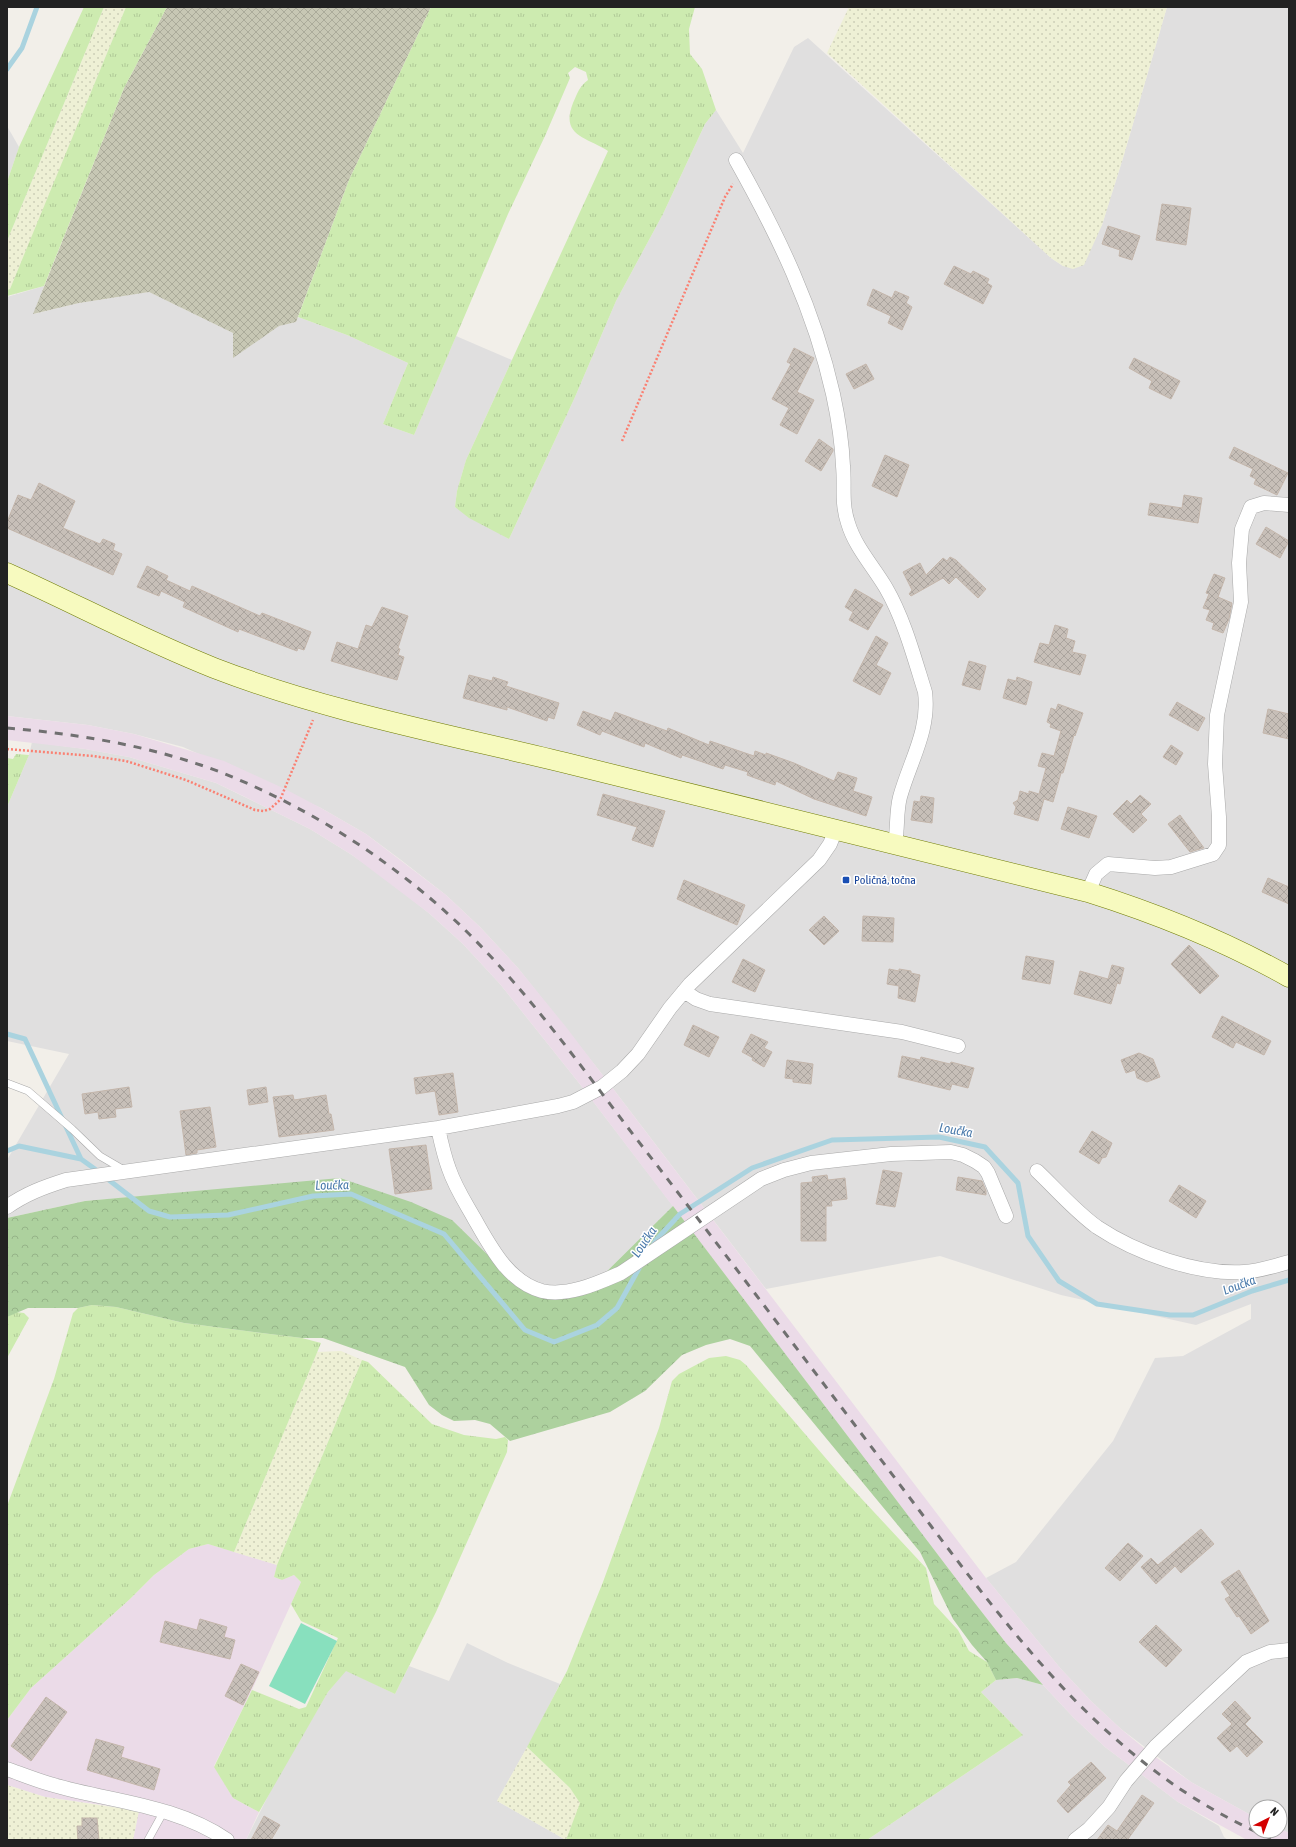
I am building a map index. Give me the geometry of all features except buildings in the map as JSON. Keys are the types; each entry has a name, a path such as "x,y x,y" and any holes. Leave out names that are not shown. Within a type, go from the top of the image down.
{"main road":[{"path":"7,573 134,633 214,668 320,702 895,843 1088,892 1180,923 1236,949 1289,977"}],"street":[{"path":"736,160 767,215 789,261 803,296 820,346 833,394 842,447 844,468 842,491 848,522 861,552 882,582 894,603 925,692 927,706 926,719 900,797 895,843"},
{"path":"1088,892 1096,874 1108,864 1171,868 1200,860 1213,854 1217,850 1219,845 1219,817 1215,764 1217,715 1241,602 1239,563 1242,529 1251,506 1264,503 1289,505"},
{"path":"7,1207 20,1198 42,1187 66,1180 438,1128 558,1106 591,1094 613,1078 631,1062 684,991 819,860 830,844 836,829"},
{"path":"684,991 696,999 710,1004 902,1032 958,1046"},
{"path":"438,1128 443,1152 456,1188 500,1260 522,1282 543,1291 556,1293 571,1290 601,1282 621,1273 761,1179 784,1170 811,1163 899,1153 944,1152 963,1155 975,1161 988,1174 1006,1216"},
{"path":"1037,1171 1097,1226 1121,1240 1154,1255 1187,1265 1227,1272 1244,1272 1289,1262"},
{"path":"1075,1840 1089,1830 1109,1807 1126,1781 1156,1746 1246,1662 1270,1652 1289,1650"},
{"path":"7,1769 50,1784 132,1802 164,1811 211,1830 227,1840"}],"lane":[{"path":"7,1083 28,1091 72,1129 100,1156 128,1172"},
{"path":"148,1840 164,1811"}],"path":[{"path":"622,441 725,197 730,188 745,175"},
{"path":"7,749 93,756 126,761 186,780 215,791 254,810 264,811 270,809 280,800 320,702"}],"shaded area":[{"path":"104,7 126,7 34,232 10,289 7,290 7,241"},
{"path":"167,7 431,7 349,180 296,322 279,326 233,358 233,333 149,292 79,303 33,314 124,88"},
{"path":"849,7 1167,7 1102,225 1084,265 1073,269 1063,266 1051,258 827,53"},
{"path":"1167,7 1289,7 1289,1833 1288,1799 1248,1799 1248,1814 1191,1782 1121,1729 1091,1701 1061,1669 986,1578 1016,1562 1113,1441 1155,1358 1183,1356 1251,1319 1251,1304 1196,1325 1061,1295 940,1256 766,1289 598,1069 518,968 480,927 446,895 401,860 366,834 321,808 183,747 134,734 88,725 7,716 7,297 44,286 34,314 79,303 149,292 233,333 234,357 279,326 296,322 298,317 347,335 408,363 383,424 414,435 456,336 512,360 466,460 457,491 455,507 509,539 575,397 616,301 663,214 705,124 716,110 743,153 794,47 808,38 1051,258 1063,266 1102,225"},
{"path":"7,126 19,147 7,182"},
{"path":"7,716 88,725 134,734 224,761 285,789 366,834 446,895 480,927 518,968 566,1027 986,1578 1061,1669 1091,1701 1150,1753 1191,1782 1248,1814 1248,1839 1288,1839 1288,1833 1289,1840 1247,1840 1178,1802 1105,1747 1074,1718 1043,1685 1006,1643 967,1593 579,1083 500,984 463,944 430,914 352,855 310,829 216,783 129,757 85,749 7,740"},
{"path":"32,742 129,757 216,783 310,829 352,855 386,879 430,914 463,944 500,984 579,1083 673,1206 592,1286 551,1299 340,1179 85,1201 7,1218 7,1160 69,1054 7,1041 7,807 29,755"},
{"path":"341,1351 362,1360 277,1565 234,1552 317,1352"},
{"path":"208,1544 277,1565 274,1577 282,1580 294,1575 301,1582 252,1690 214,1766 233,1798 259,1812 246,1840 133,1840 139,1810 45,1797 7,1785 7,1720 31,1688 130,1599 154,1575 189,1549"},
{"path":"467,1643 508,1663 560,1684 534,1735 497,1801 566,1840 246,1840 276,1780 328,1692 346,1670 395,1694 409,1666 449,1681"},
{"path":"1017,1678 1043,1685 1074,1718 1105,1747 1178,1802 1219,1826 1224,1837 1228,1840 867,1840 1023,1735 981,1692 996,1680"},
{"path":"527,1747 570,1788 581,1803 566,1840 497,1801"},
{"path":"7,1785 45,1797 139,1811 133,1840 7,1840"}],"green space":[{"path":"84,7 104,7 7,241 7,182 19,147"},
{"path":"126,7 167,7 124,88 44,286 7,296 7,290 10,289"},
{"path":"431,7 695,7 689,29 690,54 702,69 716,110 705,124 663,214 616,301 575,397 509,539 469,518 455,507 457,491 466,460 608,151 577,134 570,122 570,114 573,103 581,87 588,80 586,72 575,67 568,73 570,78 545,136 508,214 414,435 383,424 408,363 347,335 298,317 349,180"},
{"path":"16,754 29,755 7,807 7,758 13,759"},
{"path":"340,1178 411,1202 452,1220 522,1287 592,1286 673,1206 967,1593 1006,1643 1043,1685 1017,1678 996,1680 987,1662 972,1645 953,1619 920,1552 750,1346 730,1339 706,1345 682,1355 645,1391 610,1412 510,1441 490,1424 475,1420 454,1421 442,1415 429,1405 405,1367 323,1338 302,1338 184,1323 116,1307 92,1305 78,1308 28,1308 7,1317 7,1218 85,1201"},
{"path":"92,1305 116,1307 184,1323 302,1338 321,1343 234,1552 208,1544 189,1549 154,1575 130,1599 31,1688 7,1720 7,1506 54,1379 73,1313 78,1308"},
{"path":"16,1312 24,1313 29,1318 7,1358 7,1317"},
{"path":"726,1356 740,1360 746,1365 847,1483 926,1568 934,1604 958,1630 969,1651 987,1662 996,1680 981,1692 1023,1735 867,1840 566,1840 580,1803 570,1788 527,1747 567,1671 603,1582 659,1428 672,1381 679,1374 709,1358"},
{"path":"362,1360 368,1362 432,1424 464,1435 496,1439 505,1437 508,1440 507,1452 436,1612 395,1694 346,1671 328,1692 259,1812 233,1798 214,1767 252,1690 299,1709 306,1707 338,1638 301,1621 291,1604 301,1582 294,1575 282,1580 274,1577 277,1565"},
{"path":"301,1623 337,1641 305,1704 269,1686"}],"waterway":[{"path":"7,69 22,48 37,7"},
{"path":"7,1034 25,1039 81,1159"},
{"name":"Loučka","path":"651,1248 656,1240 680,1214 752,1168 832,1140 939,1137 985,1147 1018,1183 1028,1236 1059,1281 1097,1304 1170,1315 1193,1315 1252,1291 1289,1280"},
{"name":"Loučka","path":"7,1151 19,1146 81,1159 99,1172"},
{"name":"Loučka","path":"105,1177 149,1211 170,1217 228,1215 313,1196 351,1194 444,1234 525,1330 554,1342 597,1325 617,1308 642,1263"}],"railway":[{"path":"7,728 115,742 168,755 220,772 253,786 317,819 379,858 435,903 489,954 563,1042 967,1574 1042,1665 1082,1707 1124,1746 1170,1782 1220,1813 1275,1840"}],"place":[{"name":"Poličná, točna","path":"846,880"}]}
